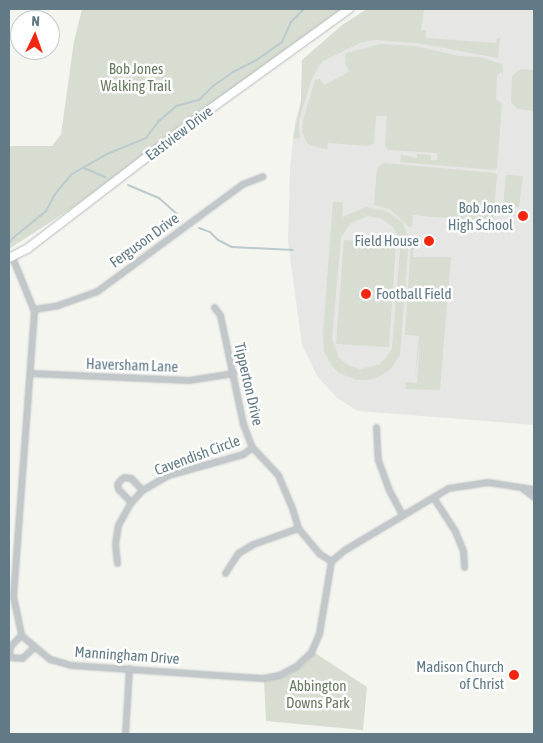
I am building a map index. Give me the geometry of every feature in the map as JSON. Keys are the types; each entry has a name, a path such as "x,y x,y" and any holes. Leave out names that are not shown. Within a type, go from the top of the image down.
{"street":[{"name":"Eastview Drive","path":"10,257 27,249 191,123 349,9"},
{"name":"Ferguson Drive","path":"34,309 58,305 97,290 242,184 263,176"},
{"path":"10,257 34,309 13,596 22,635 11,646 9,651 10,657 22,658 34,647"},
{"name":"Tipperton Drive","path":"214,307 220,315 243,424 252,447 278,475 298,528 320,554 331,561"},
{"name":"Haversham Lane","path":"30,373 189,380 233,373"},
{"path":"376,427 378,460 386,483 402,514"},
{"name":"Cavendish Circle","path":"117,563 115,544 118,525 131,502 142,490 168,475 243,454 252,447"},
{"path":"131,502 118,489 117,484 120,480 124,477 131,478 142,490"},
{"path":"331,561 344,550 448,488 476,482 534,489"},
{"path":"520,487 534,497"},
{"path":"433,497 455,531 463,551 464,567"},
{"path":"226,573 238,553 252,544 298,528"},
{"name":"Manningham Drive","path":"22,635 50,659 71,665 262,678 279,675 296,666 311,652 319,633 331,561"},
{"path":"125,734 129,668"}],"shaded area":[{"name":"Bob Jones High School","path":"372,9 534,9 534,425 358,411 337,398 317,376 302,345 288,242 290,168 295,122 301,101 302,60 343,28"}],"green space":[{"name":"Bob Jones Walking Trail","path":"82,9 341,9 72,208 9,249 9,146 52,146 61,134 74,41"},
{"path":"367,9 424,9 421,30 426,30 426,38 496,43 497,38 500,38 498,58 417,43 375,40 360,43 323,61 318,67 311,81 299,121 300,138 293,139 301,101 302,60 342,25"},
{"path":"380,44 415,46 459,56 480,57 502,64 503,74 501,72 497,75 496,99 502,104 497,168 495,170 400,162 401,155 417,158 417,154 431,155 431,160 437,160 437,153 388,150 385,146 387,116 376,116 374,143 370,146 328,143 327,149 307,143 302,131 303,120 315,80 320,79 324,85 349,72 345,62 347,61 345,58 346,53"},
{"path":"521,69 534,70 534,111 517,109 511,102 512,76"},
{"path":"384,163 495,173 497,175 493,223 456,221 455,219 413,215 412,226 409,227 391,210 374,205 377,168"},
{"path":"506,175 523,176 519,207 503,207"},
{"path":"333,202 343,202 342,217 366,207 387,211 402,222 409,238 400,355 390,370 376,378 356,380 339,373 332,366 324,352 323,333","holes":["368,216 382,219 392,226 399,237 400,250 392,348 386,358 378,365 360,369 350,366 339,358 332,339 341,237 351,223"]},
{"name":"Football Field","path":"344,240 396,243 389,347 336,344"},
{"path":"411,243 414,247 413,257 451,257 440,390 406,389 405,382 417,383 420,342 415,376 419,336 405,335"},
{"name":"Abbington Downs Park","path":"315,653 367,687 363,730 266,721 264,681 288,675 301,667"}],"waterway":[{"path":"9,243 46,211 55,194 72,174 107,154 146,138 159,121 176,106 199,100 213,86 233,72 255,61 282,42 291,22 304,9"},
{"path":"84,168 105,177"},
{"path":"128,185 159,198 177,214"},
{"path":"199,228 210,232 218,240 232,247 293,250"}],"place":[{"name":"Bob Jones High School","path":"523,216"},
{"name":"Field House","path":"429,241"},
{"name":"Football Field","path":"366,294"},
{"name":"Madison Church of Christ","path":"514,675"}]}
